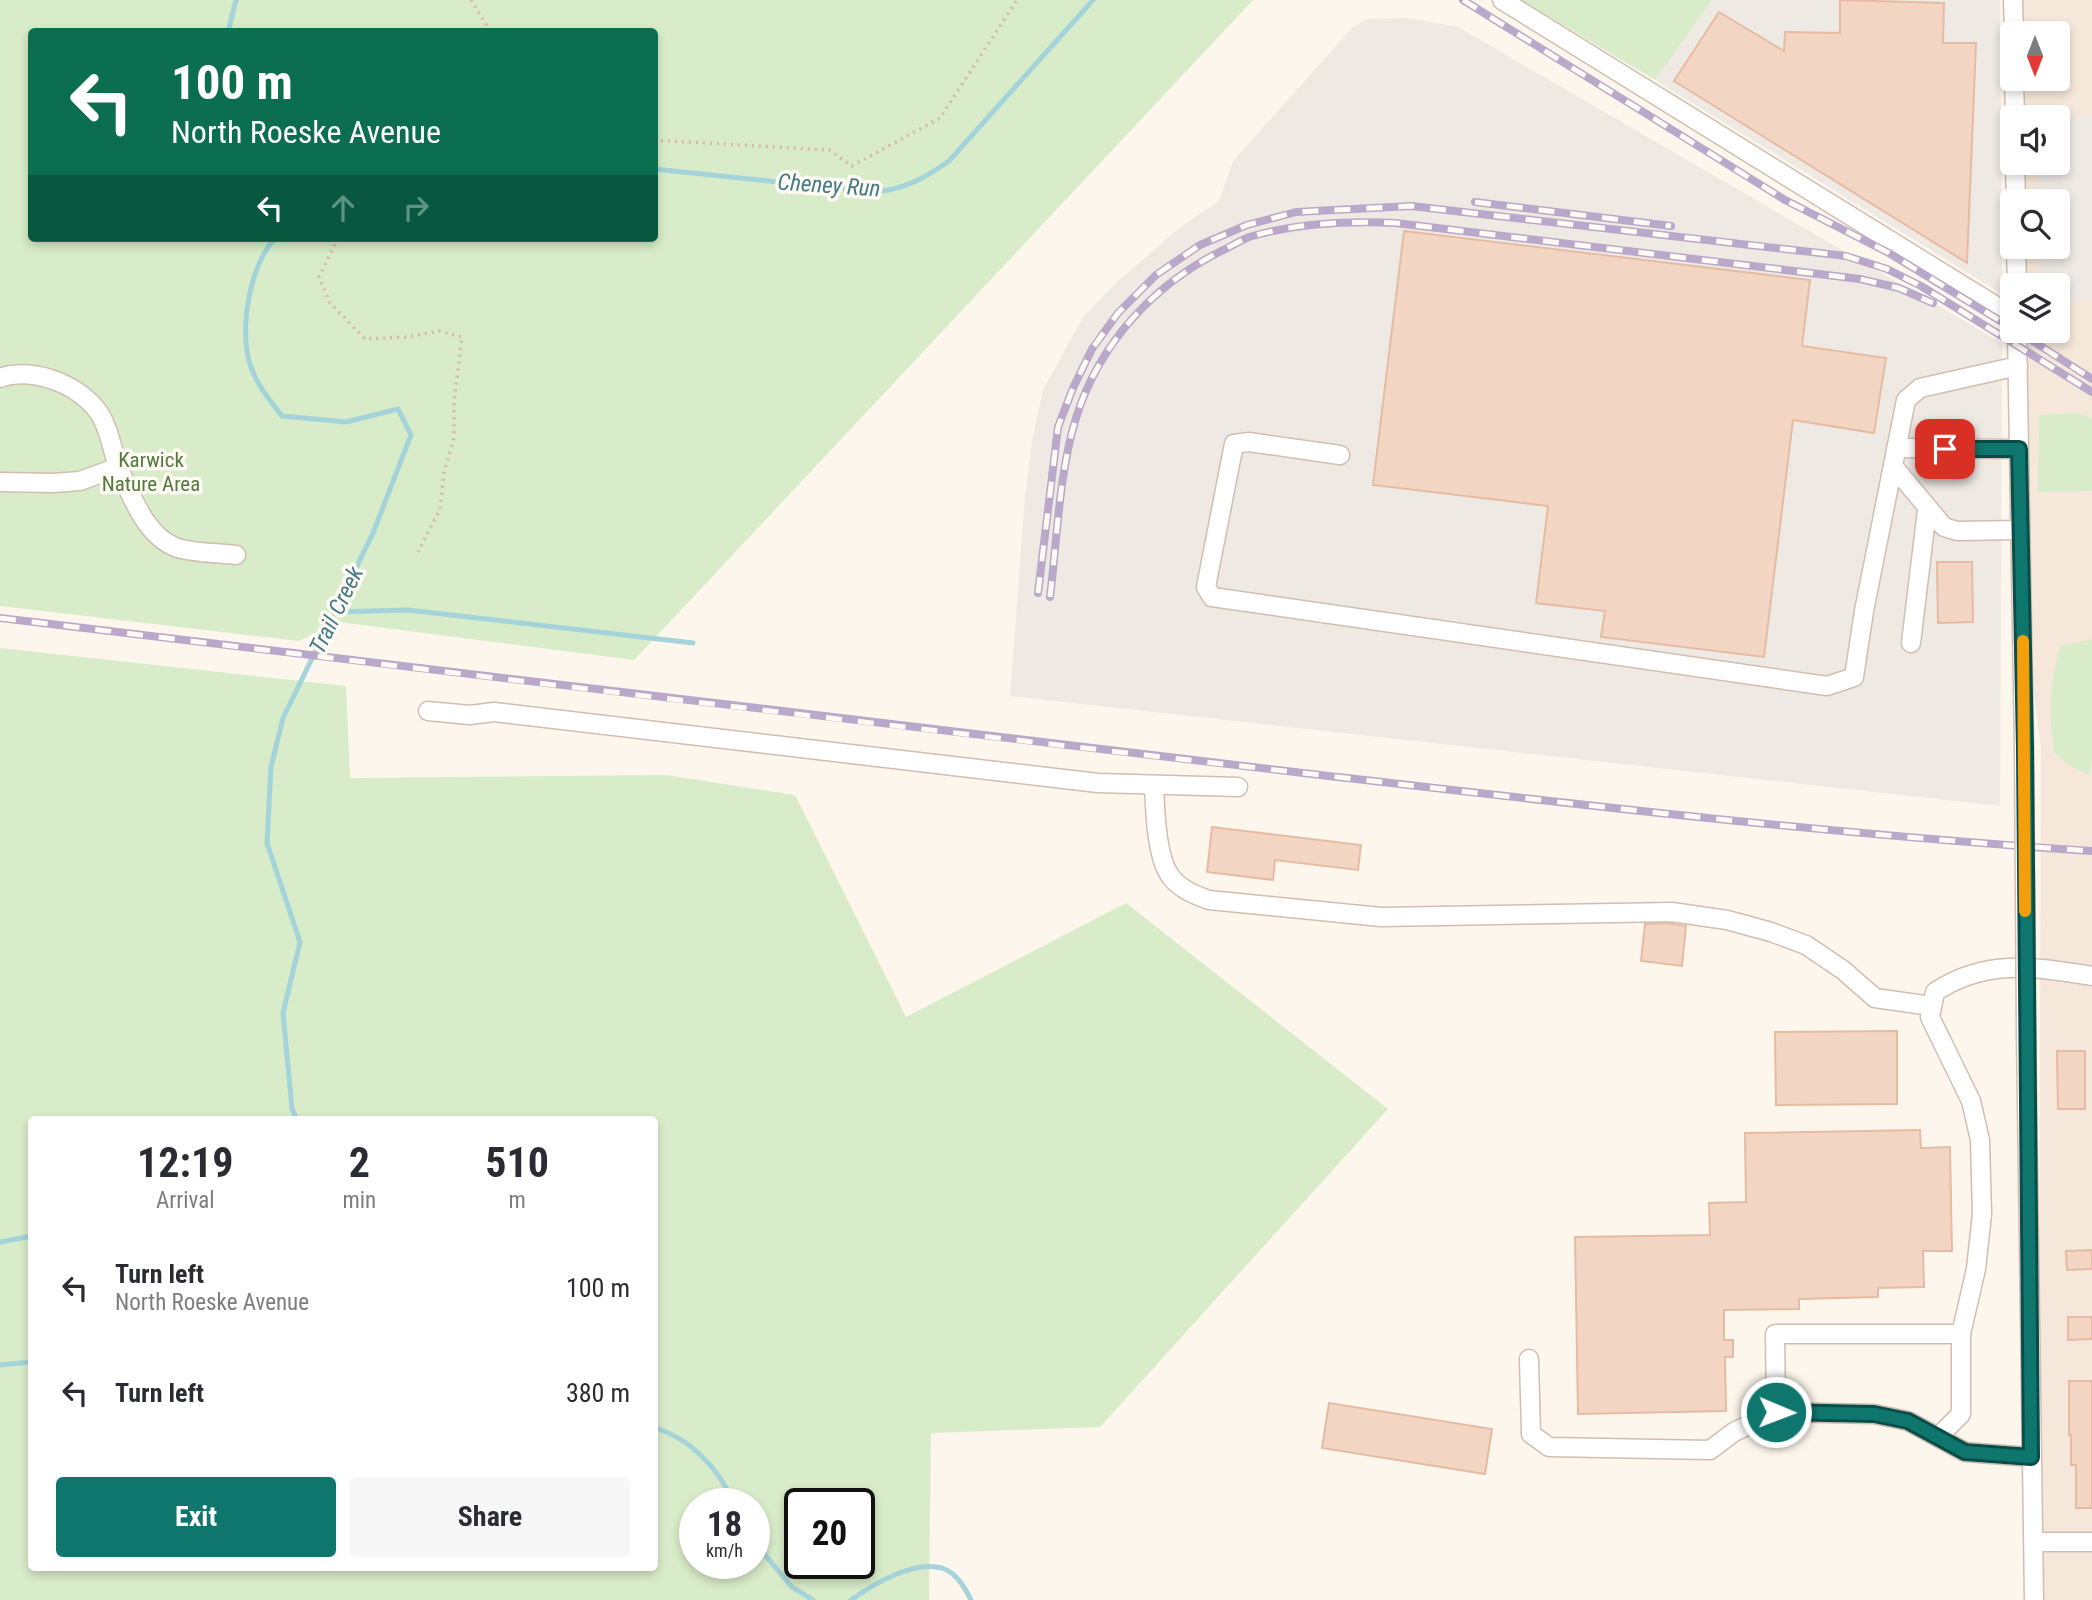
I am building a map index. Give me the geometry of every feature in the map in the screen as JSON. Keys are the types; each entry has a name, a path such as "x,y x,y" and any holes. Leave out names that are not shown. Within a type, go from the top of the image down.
{"street":[{"path":"1502,0 2000,309"},
{"path":"2014,0 2014,21"},
{"path":"2017,343 2025,748 2034,1600"},
{"path":"1340,455 1249,442 1234,444 1206,587 1212,597 1827,686 1854,677 1864,611 1906,400 1920,388 2018,366"},
{"path":"0,378 27,375 49,379 71,388 90,402 103,420 118,467 148,526 175,547 236,555"},
{"path":"1894,457 2019,449"},
{"path":"1894,457 1927,510 1944,527 1957,531 2021,530"},
{"path":"0,482 53,484 80,481 118,467"},
{"path":"1911,643 1927,510"},
{"path":"428,711 470,715 494,712 1098,783 1238,787"},
{"path":"1154,785 1164,864 1172,878 1190,893 1209,900 1381,918 1672,912 1727,920 1805,945 1843,970 1875,998 1931,1006"},
{"path":"1938,1437 1961,1414 1961,1334 1976,1269 1982,1214 1980,1140 1971,1101 1930,1017 1931,1006 1936,992 1957,978 2001,968 2051,968 2092,976"},
{"path":"1776,1412 1775,1334 1961,1334"},
{"path":"1529,1359 1531,1434 1549,1447 1710,1450 1734,1432 1776,1412 1874,1414 1908,1421 1965,1452 2031,1457"},
{"path":"2034,1542 2092,1542"}],"path":[{"path":"471,0 487,28"},
{"path":"658,140 829,150 852,166 940,118 1017,0"},
{"path":"336,242 319,277 330,303 365,339 407,337 439,331 462,337 454,402 454,438 444,472 440,509 418,552"}],"shaded area":[{"path":"1712,0 2000,0 2000,293 1655,80"},
{"path":"2016,0 2092,0 2092,1600 2038,1600 2041,749 2022,604 2017,343 2070,343 2070,273 2017,273 2017,259 2070,259 2070,189 2017,189 2016,175 2070,175 2070,105 2016,105 2016,91 2070,91 2070,21 2016,21"},
{"path":"1408,18 1458,27 2002,343 2000,806 1010,696 1025,496 1033,436 1043,390 1083,317 1116,283 1177,230 1219,201 1233,161 1352,28 1367,19"},
{"path":"2070,115 2092,115 2092,301 2070,301 2070,273 2038,273 2038,259 2070,259 2070,189 2038,189 2037,175 2070,175"}],"green space":[{"name":"Karwick Nature Area","path":"0,0 1253,0 634,660 338,622 299,641 0,606"},
{"path":"1521,0 1712,0 1655,80"},
{"path":"2077,413 2092,418 2092,491 2038,492 2039,415"},
{"path":"2092,639 2092,760 2089,775 2070,766 2054,752 2051,711 2052,686 2060,646"},
{"path":"0,648 346,686 350,778 666,775 795,795 906,1017 1126,903 1388,1109 1100,1427 931,1433 929,1600 0,1600"}],"building":[{"path":"1840,0 1944,3 1943,43 1976,43 1967,263 1674,81 1719,12 1784,51 1785,32 1840,33"},
{"path":"1404,231 1810,280 1802,346 1886,358 1874,433 1793,420 1764,657 1601,637 1605,611 1536,603 1548,506 1373,485"},
{"path":"1937,562 1972,562 1973,622 1938,623"},
{"path":"1212,827 1361,845 1358,870 1275,860 1273,880 1207,872"},
{"path":"1645,924 1686,926 1682,966 1641,961"},
{"path":"1897,1031 1897,1104 1776,1105 1775,1032"},
{"path":"2057,1051 2085,1051 2085,1109 2058,1109"},
{"path":"1920,1130 1921,1148 1950,1147 1952,1251 1923,1251 1924,1287 1878,1288 1878,1297 1799,1299 1799,1309 1724,1310 1724,1340 1733,1340 1733,1357 1725,1357 1726,1411 1578,1414 1575,1237 1710,1235 1709,1203 1746,1202 1745,1133"},
{"path":"2092,1250 2092,1269 2067,1270 2066,1251"},
{"path":"2068,1317 2092,1317 2092,1339 2068,1340"},
{"path":"2069,1381 2092,1381 2092,1508 2076,1508 2076,1465 2071,1465 2069,1435"},
{"path":"1329,1403 1492,1429 1485,1474 1322,1448"}],"waterway":[{"name":"Trail Creek","path":"229,28 236,0"},
{"name":"Cheney Run","path":"658,169 875,192 905,185 949,161 1093,0"},
{"name":"Trail Creek","path":"272,242 253,279 247,313 249,361 263,390 282,416 346,422 398,409 411,435 373,533 283,718 271,767 267,843 300,942 283,1013 292,1109 295,1116"},
{"path":"335,612 408,610 693,643"},
{"path":"0,1242 28,1237"},
{"path":"0,1365 28,1362"},
{"name":"Trail Creek","path":"658,1429 692,1448 712,1467 727,1488"},
{"name":"Trail Creek","path":"770,1561 792,1587 813,1600"},
{"name":"Trail Creek","path":"851,1600 894,1575 931,1566 952,1573 971,1600"}],"railway":[{"path":"1463,0 1785,200 1889,253 2000,321"},
{"path":"1475,202 1671,226"},
{"path":"1038,593 1058,427 1092,349 1118,313 1156,275 1200,245 1247,225 1296,212 1411,206 1846,256 1887,269 1921,286 2092,392"},
{"path":"1050,597 1062,484 1070,439 1086,391 1099,366 1131,320 1172,281 1249,237 1322,224 1396,223 1860,279 1899,288 1933,303"},
{"path":"2036,343 2092,379"},
{"path":"0,618 977,735 1697,817 2092,851"}],"slow traffic":[{"path":"2023,641 2025,911"}],"route":[{"path":"1776,1412 1874,1414 1908,1421 1965,1452 2031,1457 2025,748 2019,449 1945,449"}]}
